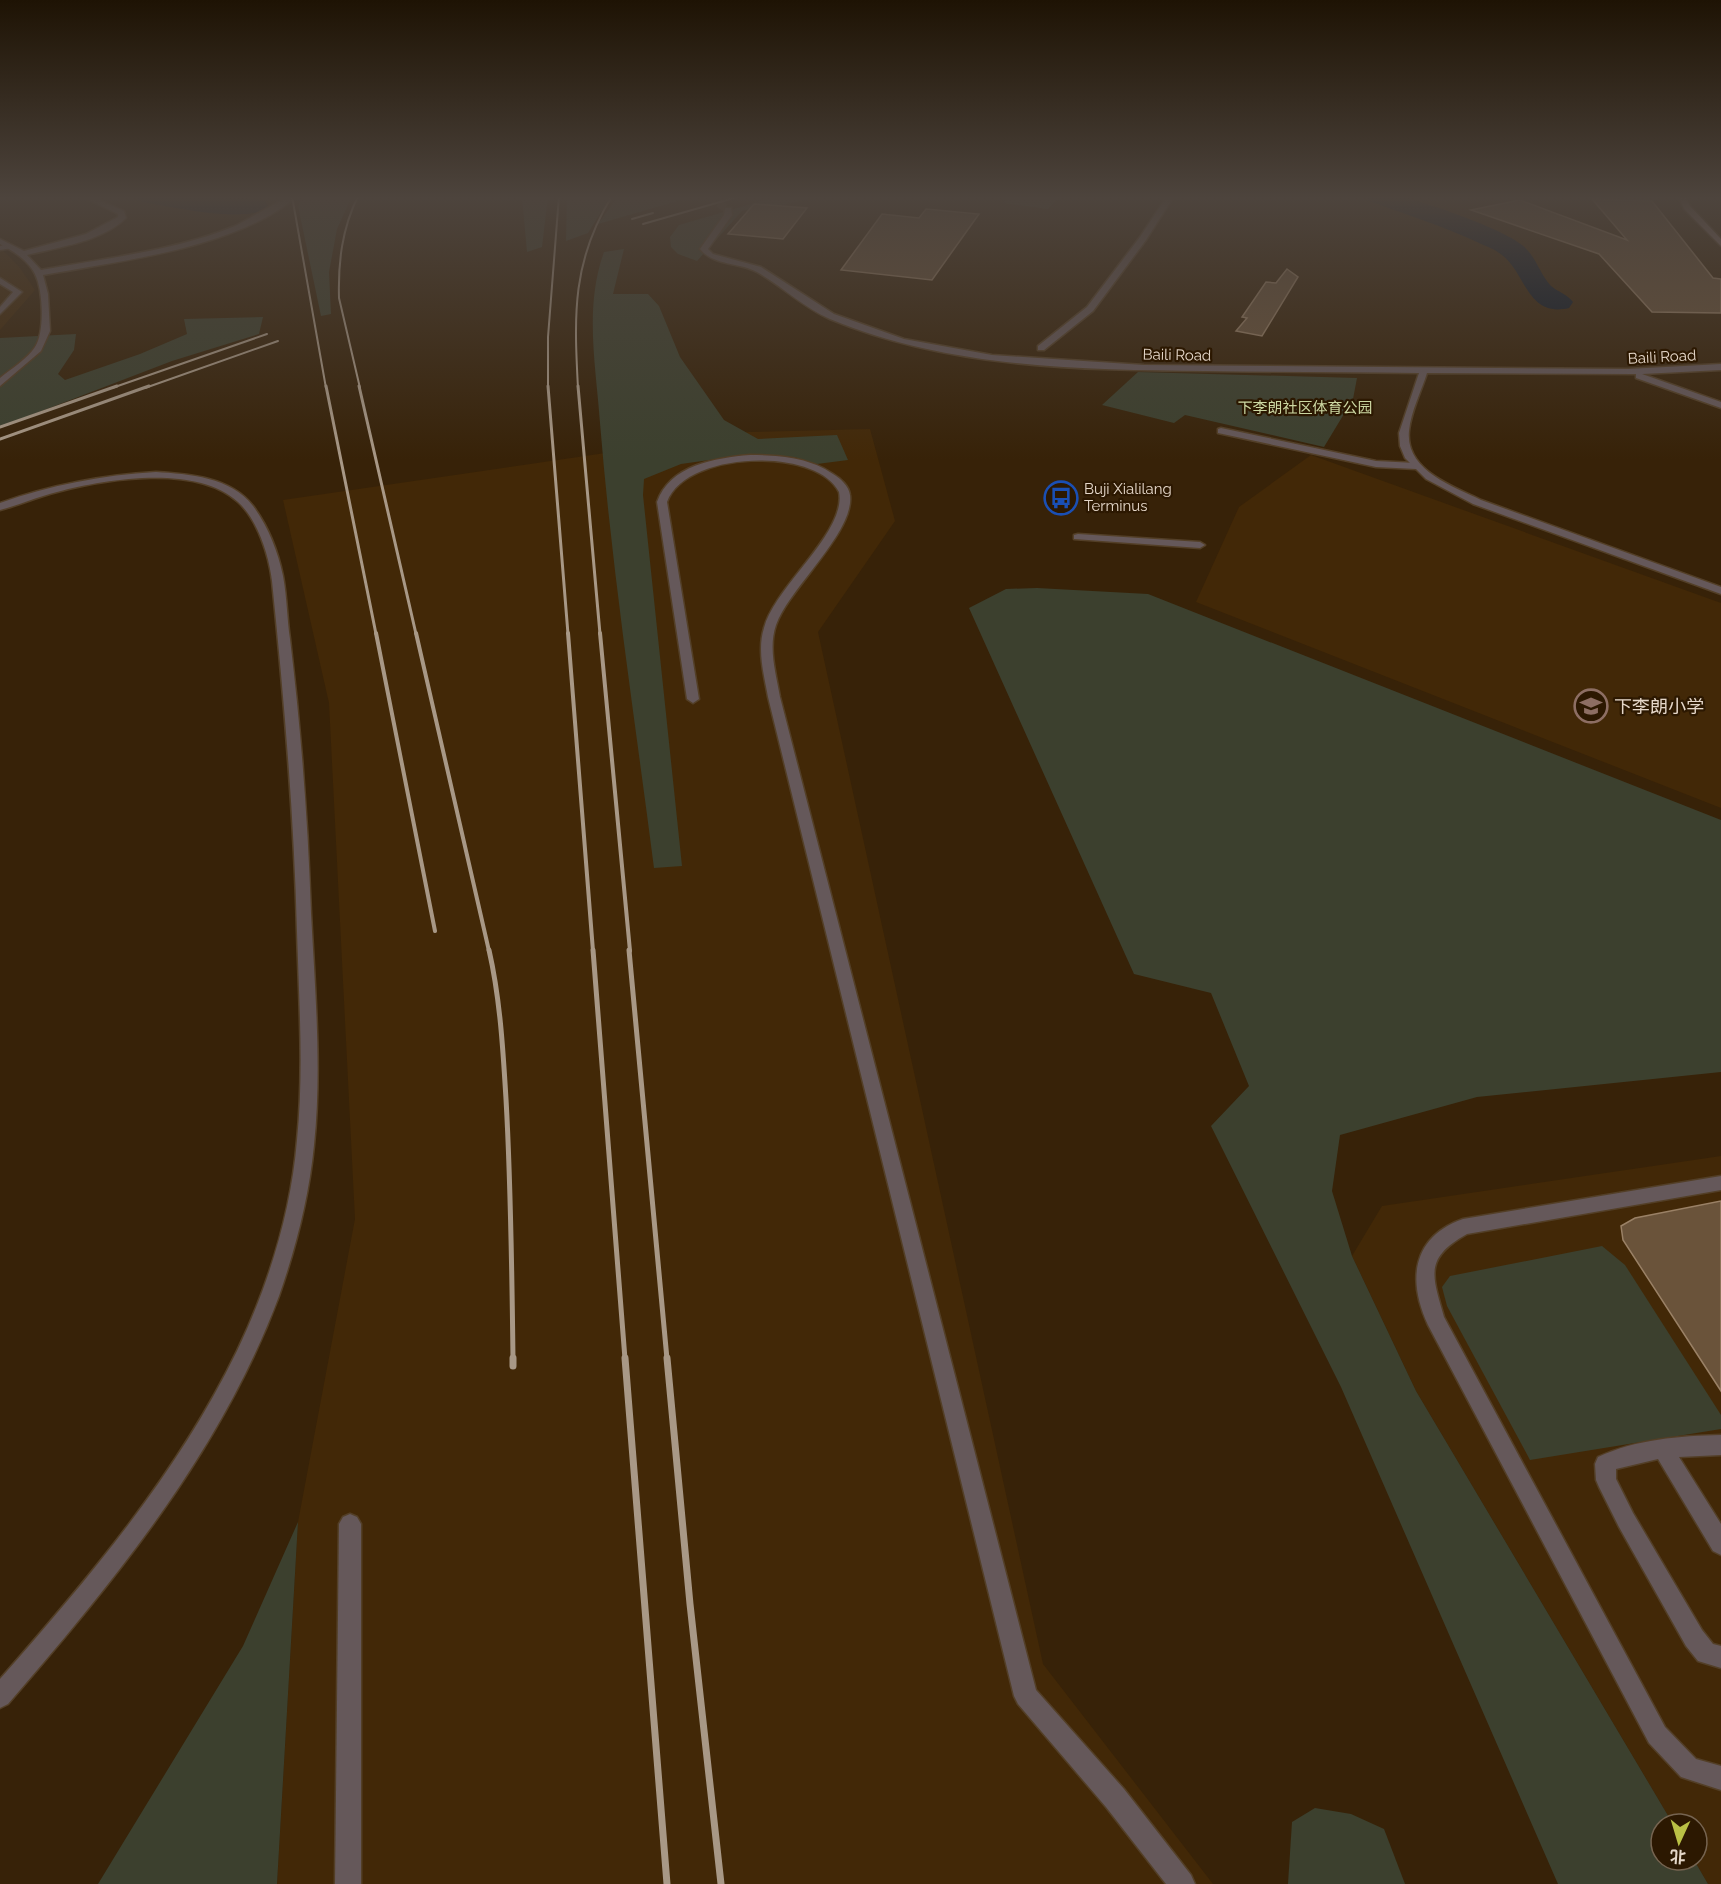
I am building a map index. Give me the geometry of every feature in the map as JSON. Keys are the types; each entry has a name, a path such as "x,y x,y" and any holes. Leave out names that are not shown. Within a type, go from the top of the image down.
{"street":[{"path":"0,312 18,292 6,284"},
{"path":"0,383 38,349 46,331 42,284"},
{"name":"Baili Road","path":"781,284 831,316 902,341 992,358 1058,364 1143,368 1628,372 1721,367"},
{"path":"1041,348 1090,309 1109,284"},
{"path":"1424,370 1404,433 1406,449 1416,466 1441,484 1477,502 1721,591"},
{"path":"1628,372 1721,405"},
{"path":"1221,431 1376,464 1416,466"},
{"path":"693,699 662,502 666,490 676,480 692,471 727,460 747,458 797,462 832,477 841,486 845,495 839,520 812,564 785,598 770,624 766,652 774,697 1026,1696 1115,1798 1182,1884"},
{"path":"0,507 25,496 82,481 120,477 171,477 206,483 238,496 246,504 276,567 299,770 309,1059 306,1143 292,1227 268,1301 236,1376 166,1492 42,1649 0,1696"},
{"path":"1078,537 1200,545"},
{"path":"1721,1183 1463,1227 1438,1242 1425,1261 1427,1289 1435,1319 1657,1736 1689,1769 1721,1778"},
{"path":"1721,1445 1701,1445 1620,1456 1605,1464 1606,1480 1626,1520 1694,1638 1706,1653 1721,1658"},
{"path":"1664,1450 1721,1544"},
{"path":"348,1884 350,1524"}],"shaded area":[{"path":"0,284 31,284 35,290 0,330"},
{"path":"870,429 895,521 818,632 1043,1664 1213,1884 277,1884 298,1522 355,1219 329,703 283,500 749,432"},
{"name":"下李朗小学","path":"1311,455 1721,603 1721,808 1196,602 1239,507"},
{"path":"1721,1156 1721,1884 1708,1884 1701,1872 1709,1872 1709,1812 1666,1812 1416,1391 1352,1256 1382,1206"}],"green space":[{"path":"314,284 330,284 331,314 321,316"},
{"path":"596,284 615,284 613,294 648,294 659,306 680,357 724,420 758,439 837,435 848,460 817,464 794,457 745,455 681,464 644,479 643,495 682,866 654,868 624,646 605,479 594,358"},
{"path":"263,317 259,334 172,361 0,427 0,338 76,334 74,350 58,374 65,380 140,354 187,334 184,319"},
{"name":"下李朗社区体育公园","path":"1138,372 1357,378 1353,399 1324,447 1185,415 1174,423 1102,405"},
{"path":"1037,588 1148,594 1721,820 1721,1072 1477,1097 1340,1135 1332,1191 1352,1256 1416,1391 1666,1812 1649,1812 1649,1872 1701,1872 1708,1884 1558,1884 1341,1387 1211,1126 1249,1086 1211,993 1134,974 969,608 1006,589"},
{"path":"1602,1246 1625,1265 1721,1415 1721,1429 1530,1460 1447,1306 1442,1287 1450,1276"},
{"path":"298,1522 277,1884 98,1884 243,1646"},
{"path":"1315,1808 1351,1814 1384,1829 1405,1884 1288,1884 1292,1822"}],"building":[{"path":"1265,284 1294,284 1262,336 1236,331 1247,318 1242,317"},
{"path":"1626,284 1721,284 1721,313 1652,312"},
{"path":"1721,1201 1721,1391 1623,1240 1621,1226 1635,1218"}],"waterway":[{"path":"1535,284 1544,294 1559,302"}],"railway":[{"path":"308,284 326,388"},
{"path":"339,284 339,298 360,388"},
{"path":"548,386 548,337 552,284"},
{"path":"578,388 576,312 579,284"},
{"path":"112,388 267,334"},
{"path":"145,388 278,341"},
{"path":"0,427 117,386"},
{"path":"0,439 149,386"},
{"path":"326,386 376,634"},
{"path":"359,386 416,634"},
{"path":"548,386 568,634"},
{"path":"578,386 600,634"},
{"path":"376,633 435,931"},
{"path":"416,633 489,951"},
{"path":"568,633 593,951"},
{"path":"600,633 630,951"},
{"path":"489,950 498,1005 506,1099 513,1359"},
{"path":"593,950 625,1359"},
{"path":"629,950 667,1359"},
{"path":"625,1358 667,1884"},
{"path":"667,1358 690,1604 721,1884"},
{"path":"513,1359 513,1366"}],"place":[{"name":"Buji Xialilang Terminus","path":"1061,498"},
{"name":"下李朗小学","path":"1591,706"}]}
